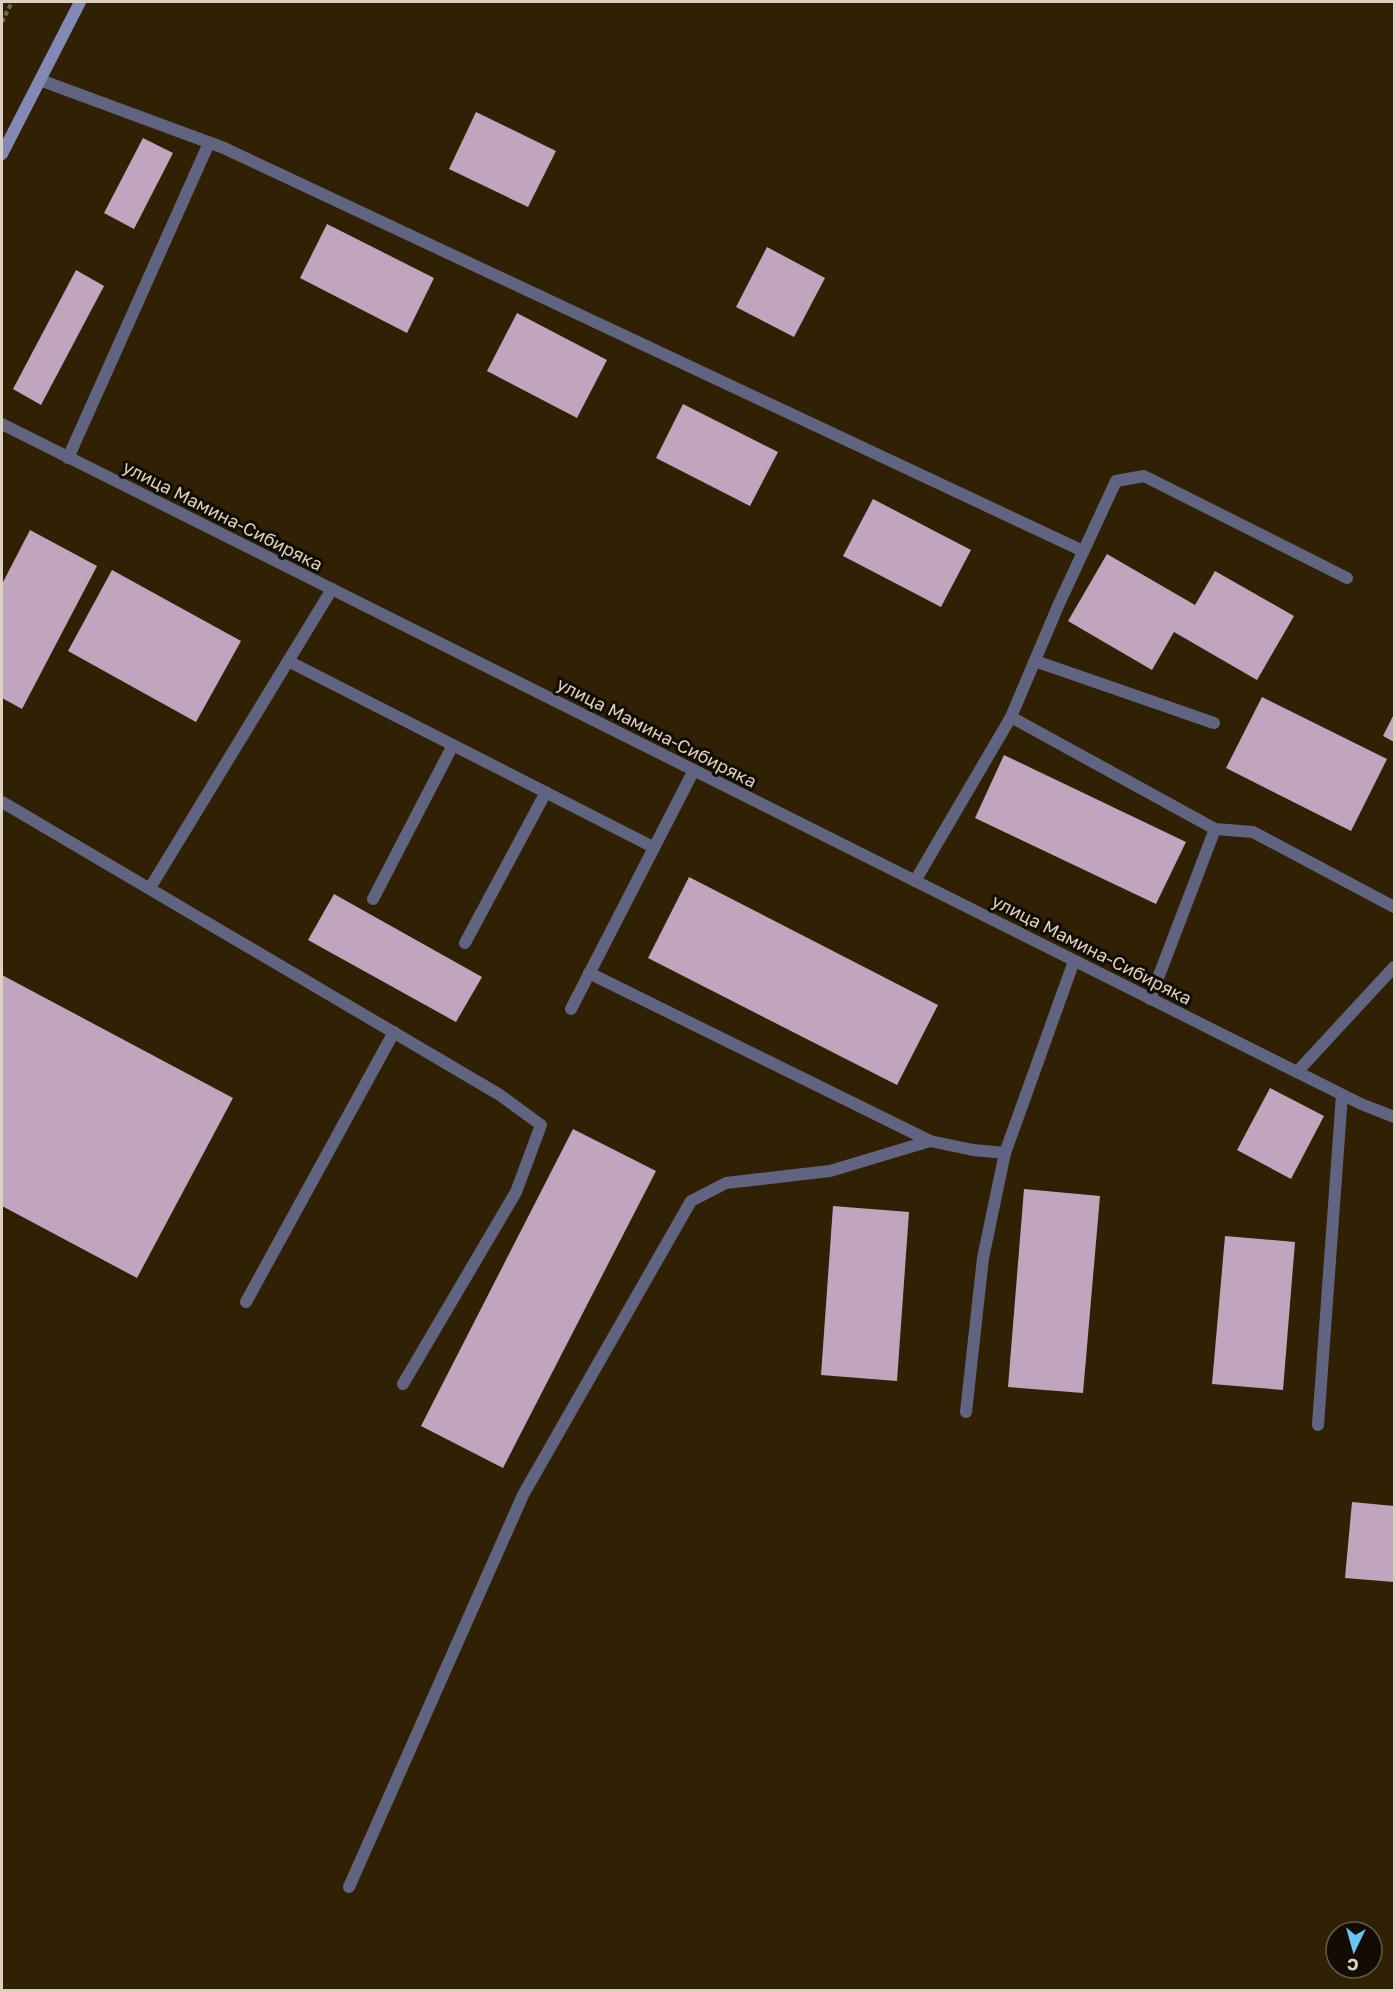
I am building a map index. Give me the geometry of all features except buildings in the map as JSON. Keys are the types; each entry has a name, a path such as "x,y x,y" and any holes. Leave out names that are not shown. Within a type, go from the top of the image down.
{"main road":[{"path":"2,154 80,2"}],"street":[{"path":"40,80 209,143 1083,551"},
{"path":"68,458 209,143"},
{"name":"улица Мамина-Сибиряка","path":"2,424 1342,1095 1395,1117"},
{"path":"915,881 1011,717 1083,551 1116,482 1144,476 1347,578"},
{"path":"150,888 332,589"},
{"path":"288,661 653,847"},
{"path":"1035,661 1214,723"},
{"path":"1011,717 1215,829 1253,832 1395,907"},
{"path":"373,899 453,745"},
{"path":"571,1009 694,770"},
{"path":"465,943 546,792"},
{"path":"2,802 500,1095 542,1125 516,1192 403,1384"},
{"path":"1150,999 1215,829"},
{"path":"966,1412 983,1258 1005,1153 1074,961"},
{"path":"1297,1072 1395,968"},
{"path":"589,973 930,1141 1005,1153"},
{"path":"246,1302 394,1032"},
{"path":"1318,1425 1342,1095"},
{"path":"349,1887 523,1495 691,1200 726,1183 830,1171 930,1141"}],"path":[{"path":"2,22 12,2"}]}
